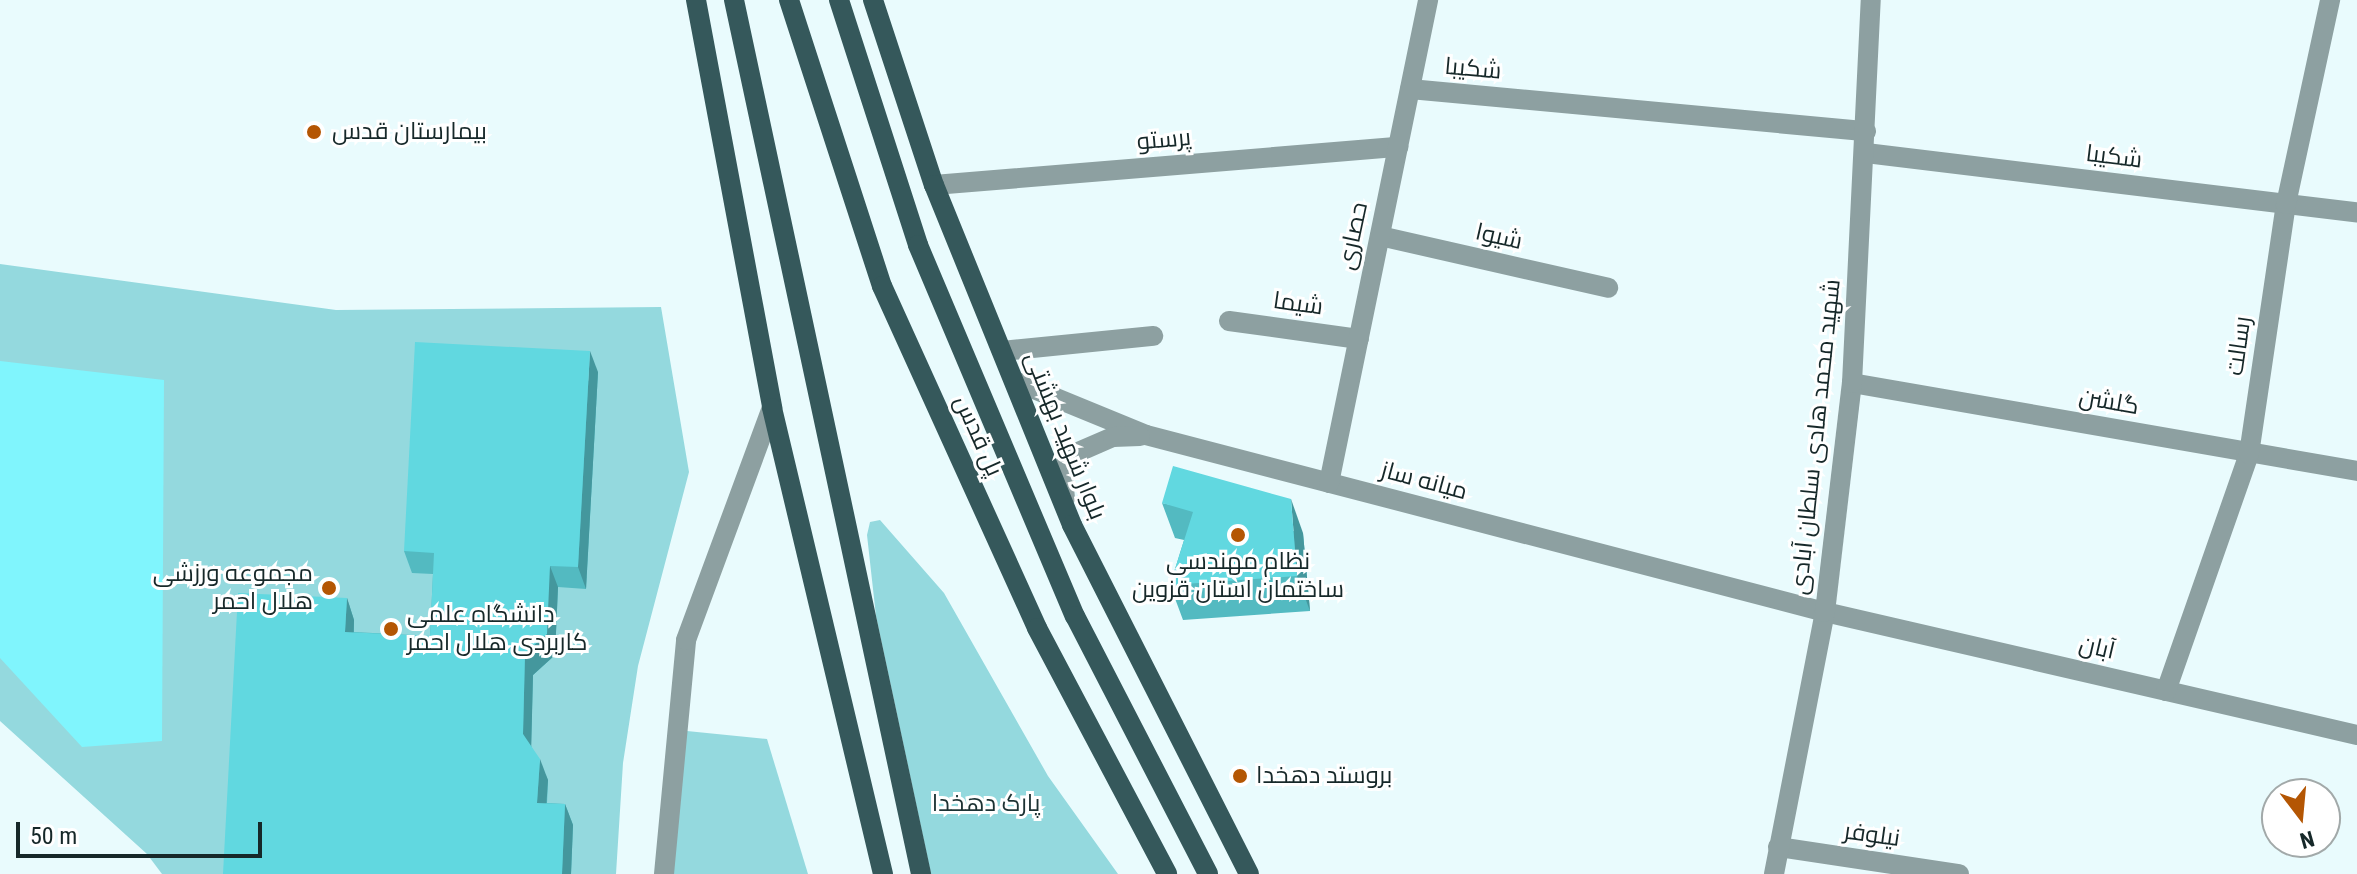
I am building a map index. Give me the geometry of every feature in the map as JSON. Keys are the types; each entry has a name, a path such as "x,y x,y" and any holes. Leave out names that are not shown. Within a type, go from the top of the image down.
{"main road":[{"path":"696,0 772,408 883,874"},
{"path":"734,0 921,874"},
{"name":"پل قدس","path":"789,0 882,286 1037,628 1167,874"},
{"name":"پل قدس","path":"839,0 930,273 1075,616 1208,874"},
{"name":"بلوار شهید بهشتی","path":"873,0 934,185 1017,382 1072,525 1249,874"}],"street":[{"name":"حصاری","path":"1329,483 1428,0"},
{"name":"شهید محمد هادی سلطان آبادی","path":"1774,874 1825,612 1852,383 1866,153 1871,0"},
{"name":"رسالت","path":"2166,691 2249,454 2286,204 2330,0"},
{"name":"شکیبا","path":"1410,89 1866,131"},
{"name":"پرستو","path":"934,185 1398,147"},
{"name":"شکیبا","path":"1866,153 2357,212"},
{"name":"شیوا","path":"1380,236 1608,288"},
{"name":"شیما","path":"1229,321 1359,339"},
{"path":"1002,351 1153,336"},
{"name":"میانه ساز","path":"1017,382 1146,435 1825,612"},
{"name":"گلشن","path":"1852,383 2357,471"},
{"path":"664,874 686,640 772,408"},
{"path":"1072,525 1062,470 1069,456 1113,437 1146,435"},
{"name":"آبان","path":"1825,612 2357,735"},
{"name":"نیلوفر","path":"1778,847 1959,874"}],"green space":[{"name":"مجموعه ورزشی هلال احمر","path":"0,264 336,310 661,307 689,472 638,666 623,763 616,874 162,874 147,854 0,721"},
{"name":"پارک دهخدا","path":"880,520 944,593 1048,776 1118,874 931,874 876,616 867,535 870,522"},
{"path":"677,730 767,739 808,874 664,874"}],"shaded area":[{"path":"0,361 164,380 162,741 82,747 0,658"}],"building":[{"name":"مجموعه ورزشی هلال احمر","path":"415,342 590,351 578,567 550,566 547,634 525,653 523,734 540,759 537,803 565,804 562,874 223,874 238,593 347,598 345,632 430,636 434,553 404,551"},
{"path":"1173,466 1291,499 1297,576 1170,585 1193,512 1162,503"}],"place":[{"name":"بیمارستان قدس","path":"314,132"},
{"name":"نظام مهندسی ساختمان استان قزوین","path":"1238,535"},
{"name":"مجموعه ورزشی هلال احمر","path":"329,588"},
{"name":"دانشگاه علمی کاربردی هلال احمر","path":"391,629"},
{"name":"بروستد دهخدا","path":"1240,776"}]}
